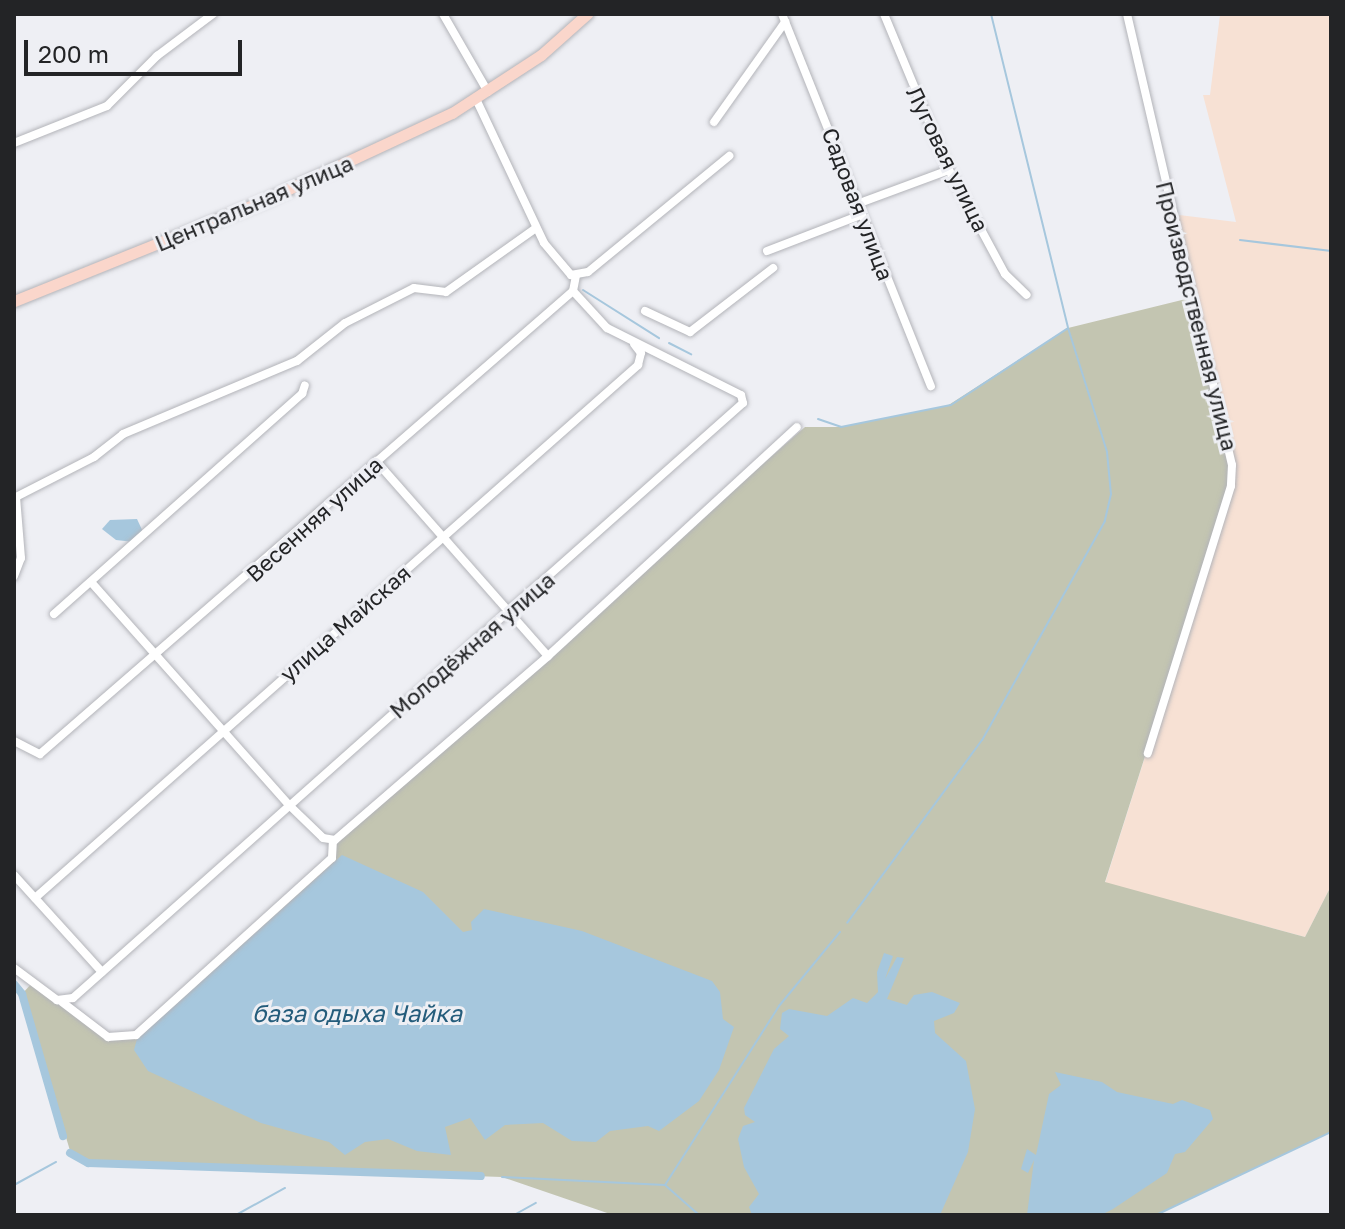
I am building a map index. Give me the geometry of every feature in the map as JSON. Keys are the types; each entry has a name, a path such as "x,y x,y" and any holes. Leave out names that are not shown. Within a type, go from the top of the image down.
{"main road":[{"name":"Центральная улица","path":"14,301 263,201 476,99 541,55 587,14"}],"street":[{"path":"14,143 100,109 157,56 213,14"},
{"path":"443,14 488,92"},
{"name":"Луговая улица","path":"884,14 949,170 1005,274 1027,295"},
{"name":"Производственная улица","path":"1127,14 1232,465 1231,486 1148,753"},
{"path":"714,122 784,18"},
{"name":"Садовая улица","path":"784,18 931,386"},
{"path":"476,99 536,228 576,276"},
{"path":"576,276 588,272 729,156"},
{"path":"857,204 949,170"},
{"path":"767,251 861,215"},
{"path":"14,576 21,558 15,498 137,429 297,361 345,323 414,288 446,292 536,228"},
{"path":"645,311 690,332 773,268"},
{"path":"573,291 576,276"},
{"name":"Молодёжная улица","path":"62,1002 102,972 743,403 741,395 634,344 597,320 573,291"},
{"name":"Весенняя улица","path":"14,741 40,754 157,657 376,461 573,291"},
{"name":"улица Майская","path":"35,898 638,365 641,353 634,344"},
{"path":"54,614 302,394 305,385"},
{"path":"14,968 108,1037 136,1035 332,858 333,840 548,656 797,427"},
{"path":"376,461 548,656"},
{"path":"91,582 289,805 323,838 333,840"},
{"path":"14,875 102,972"}],"shaded area":[{"path":"1331,14 1331,886 1305,937 1105,883 1231,486 1171,214 1236,222 1203,95 1210,95 1220,15"}],"green space":[{"path":"1190,298 1230,450 1231,486 1105,882 1305,937 1331,886 1331,1132 1156,1215 613,1215 502,1177 88,1163 72,1157 22,994 33,982 108,1037 130,1037 332,858 333,840 805,427 841,427 947,406 1068,328"}],"water":[{"path":"137,519 144,534 134,542 116,540 102,529 110,520"},
{"name":"база одыха Чайка","path":"342,855 423,892 463,932 472,930 471,922 484,909 582,931 712,981 720,992 723,1019 734,1027 719,1070 699,1101 659,1131 648,1126 610,1131 596,1142 572,1141 543,1123 505,1125 485,1140 470,1118 445,1127 451,1155 417,1151 388,1139 365,1142 345,1155 329,1142 261,1123 148,1071 134,1050 137,1039"},
{"path":"884,953 893,956 885,979 897,957 904,958 887,999 907,1005 914,995 932,992 960,1003 954,1013 934,1021 935,1033 966,1061 975,1109 968,1152 940,1215 752,1215 749,1207 759,1194 744,1167 738,1139 743,1126 755,1122 745,1115 744,1108 774,1049 789,1036 780,1029 782,1013 789,1009 827,1016 853,998 867,1003 878,992 877,972"},
{"path":"1055,1072 1102,1082 1117,1092 1173,1104 1182,1100 1210,1110 1213,1119 1185,1152 1175,1154 1167,1173 1113,1209 1101,1215 1027,1215 1034,1160 1028,1173 1021,1169 1027,1149 1036,1155 1049,1094 1061,1085"}],"waterway":[{"path":"991,14 1068,327"},
{"path":"1240,240 1331,251"},
{"path":"583,290 659,338"},
{"path":"818,419 841,427 951,405 1068,328 1107,452 1111,494 1105,521 982,740 847,923"},
{"path":"669,343 691,354"},
{"path":"665,1185 779,1006 840,932"},
{"path":"14,984 22,994 63,1136"},
{"path":"1156,1215 1331,1132"},
{"path":"70,1153 88,1163 481,1176"},
{"path":"14,1185 56,1162"},
{"path":"502,1177 665,1185 699,1215"},
{"path":"236,1215 285,1188"},
{"path":"514,1215 536,1203"}]}
